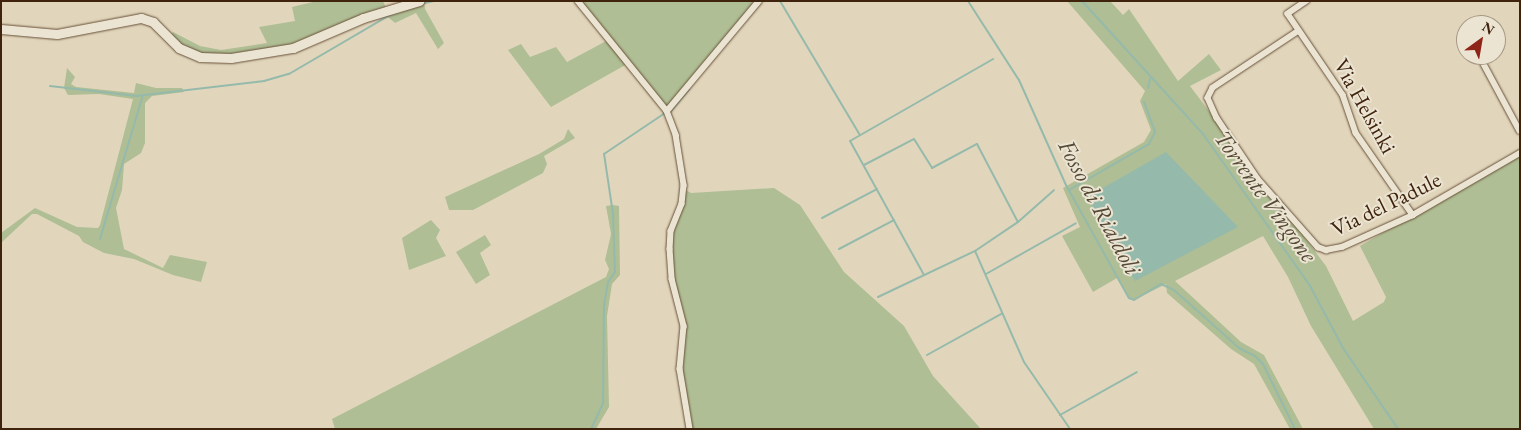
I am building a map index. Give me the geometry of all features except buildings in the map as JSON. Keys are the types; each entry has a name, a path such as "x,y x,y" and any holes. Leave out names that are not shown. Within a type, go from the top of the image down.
{"street":[{"path":"1,29 57,34 141,18 153,22 179,48 200,57 230,58 293,48 362,18 419,1"},
{"path":"578,1 667,111 676,135 684,185 682,204 671,231 670,249 672,278 684,326 680,369 690,429"},
{"path":"667,111 760,1"},
{"name":"Via Helsinki","path":"1307,1 1288,14 1343,95 1356,134 1412,215"},
{"name":"Via del Padule","path":"1300,31 1213,88 1208,98 1217,118 1258,179 1318,247 1326,250 1342,247 1412,215 1520,153"},
{"path":"1484,65 1520,131"}],"shaded area":[{"path":"317,1 383,1 387,10 424,1 425,9 444,43 438,49 416,13 395,23 382,12 293,48 200,57 168,38 173,32 200,46 221,50 267,43 259,27 295,21 292,7"},
{"path":"579,1 760,1 667,111 627,64 551,107 508,50 521,44 530,57 556,47 567,62 608,40"},
{"path":"1067,1 1110,1 1123,15 1129,9 1178,81 1209,54 1221,70 1190,86 1326,266 1353,321 1384,302 1386,297 1360,246 1520,153 1520,429 1374,429 1311,326 1288,277 1263,236 1175,281 1241,342 1264,355 1303,429 1290,429 1254,364 1231,349 1167,293 1166,284 1134,300 1129,298 1117,278 1093,292 1062,236 1080,227 1063,188 1144,142 1151,130 1140,101 1145,91"},
{"path":"67,68 75,77 71,84 76,87 134,93 136,83 156,88 182,88 184,92 152,96 145,103 145,143 141,153 124,164 122,190 116,208 124,249 163,268 170,255 207,262 201,282 173,275 134,259 104,253 83,242 79,236 37,214 32,214 1,243 1,233 35,208 77,227 98,228 100,225 133,99 99,94 68,95 64,88"},
{"path":"568,129 575,138 544,156 547,164 543,173 473,210 449,210 445,197 539,154 564,139"},
{"path":"774,188 800,205 844,272 904,326 933,376 981,429 690,429 680,369 684,337 672,279 671,231 684,189 691,193"},
{"path":"606,206 619,206 620,275 612,284 607,316 609,407 596,429 335,429 332,419 606,277 609,269 605,260 611,234"},
{"path":"431,220 440,230 436,238 446,256 409,270 402,238"},
{"path":"485,235 491,245 480,253 490,275 476,284 456,252"}],"water":[{"path":"1166,152 1238,227 1135,281 1087,197"}],"waterway":[{"path":"421,4 434,1"},
{"path":"780,1 860,135"},
{"name":"Fosso di Rialdoli","path":"968,1 1019,80 1066,185 1129,298 1134,300 1161,284 1174,290 1239,348 1255,356 1263,364 1295,429"},
{"name":"Torrente Vingone","path":"1082,1 1203,134 1309,284 1343,348 1398,429"},
{"path":"50,86 136,96 264,81 289,74 395,12"},
{"path":"924,275 850,141 993,59"},
{"path":"1148,88 1150,79"},
{"path":"670,112 689,89"},
{"path":"100,239 143,95"},
{"path":"1069,190 1149,144 1155,132 1144,102"},
{"path":"591,429 603,403 604,305 608,282 615,272 613,214 604,154 665,113"},
{"path":"864,165 914,139 932,168 977,144 1018,222"},
{"path":"822,218 877,189"},
{"path":"878,297 975,251 1018,222 1054,190"},
{"path":"839,249 894,220"},
{"path":"986,274 1076,223"},
{"path":"975,251 1024,362 1070,429"},
{"path":"927,355 1001,314"},
{"path":"1060,415 1137,372"}]}
